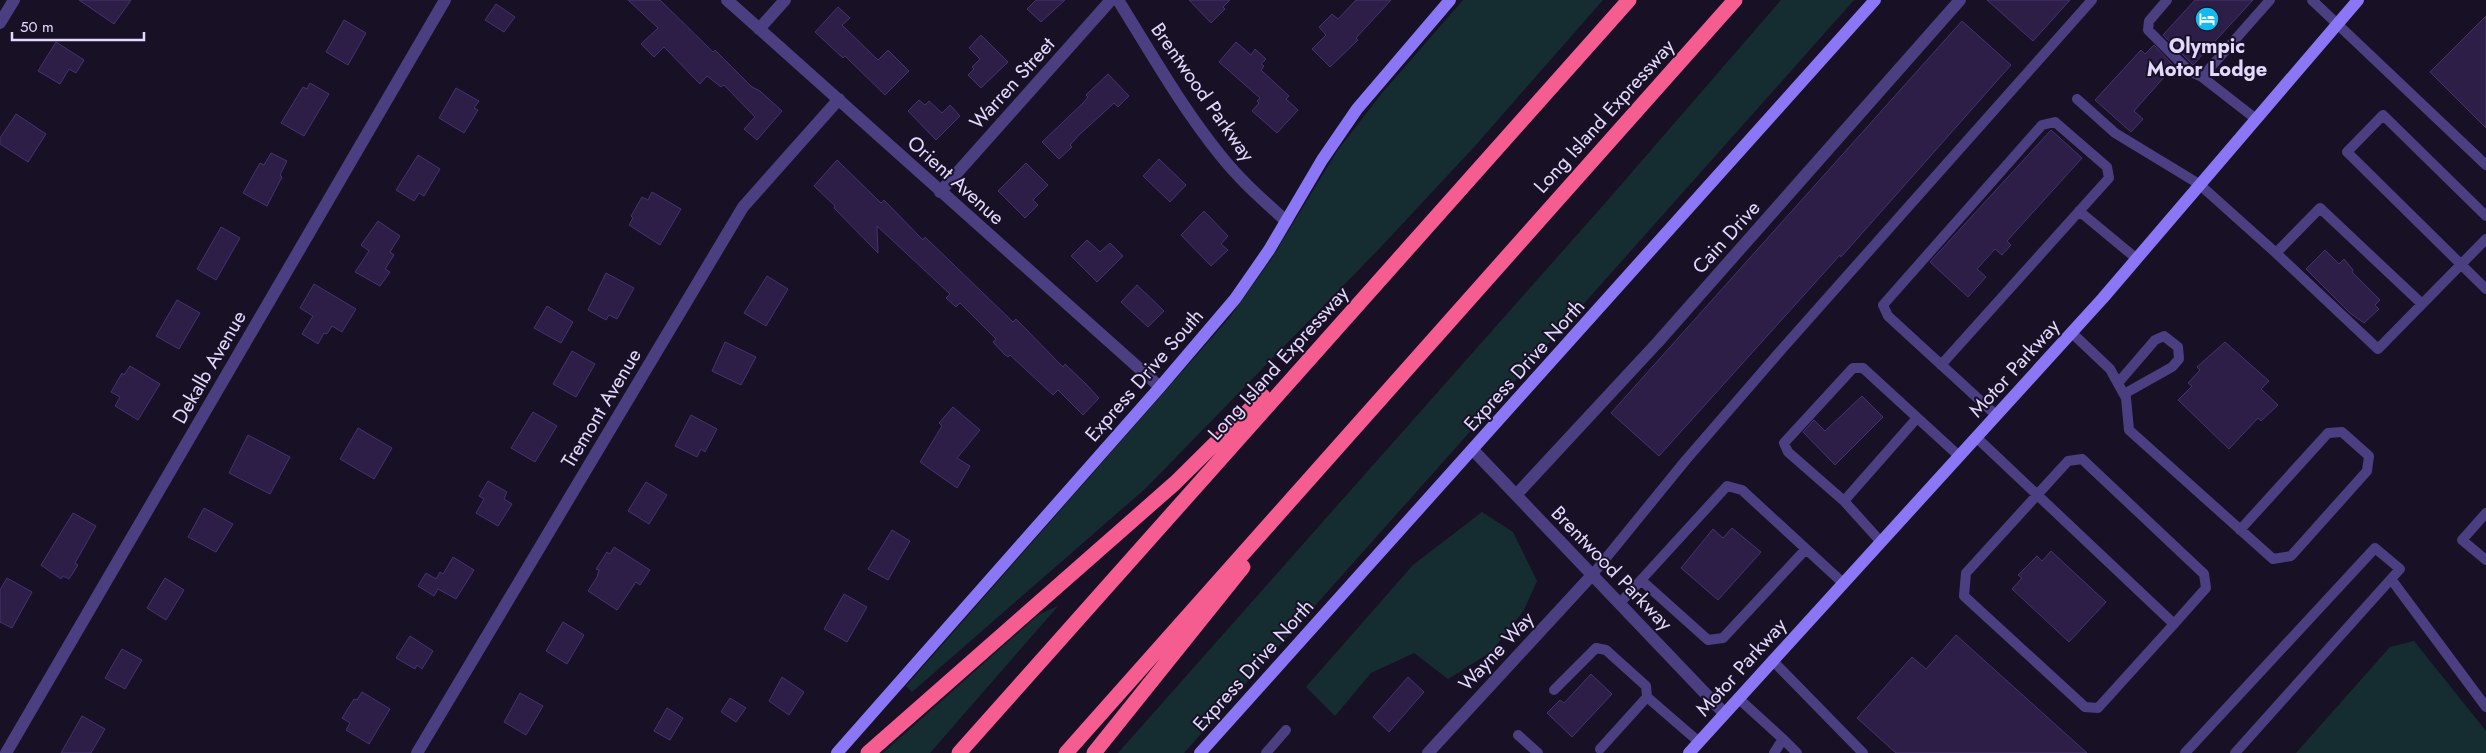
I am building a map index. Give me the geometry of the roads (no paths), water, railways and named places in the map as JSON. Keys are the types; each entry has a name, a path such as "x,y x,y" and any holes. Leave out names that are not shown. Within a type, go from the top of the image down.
{"highway":[{"name":"Long Island Expressway","path":"959,753 1629,0"},
{"name":"Long Island Expressway","path":"1066,753 1378,399 1735,0"},
{"path":"868,753 1209,452 1430,222"},
{"path":"1094,753 1378,399"}],"main road":[{"name":"Express Drive South","path":"837,753 1160,387 1235,299 1357,109 1450,0"},
{"name":"Express Drive North","path":"1200,753 1875,0"},
{"name":"Motor Parkway","path":"1689,753 2072,333 2358,0"}],"street":[{"path":"0,23 14,0"},
{"name":"Dekalb Avenue","path":"6,753 445,0"},
{"name":"Orient Avenue","path":"727,0 1160,387"},
{"path":"759,29 785,0"},
{"name":"Warren Street","path":"940,192 1111,0"},
{"name":"Brentwood Parkway","path":"1118,0 1174,90 1220,156 1248,186 1286,221"},
{"name":"Cain Drive","path":"1516,495 1658,342 1960,0"},
{"name":"Tremont Avenue","path":"417,753 743,207 839,99"},
{"name":"Brentwood Parkway","path":"1473,450 1724,713"},
{"name":"Wayne Way","path":"1428,753 1593,574"}],"lane":[{"path":"1593,574 1685,461 1795,334 2092,0"},
{"path":"2167,0 2149,21 2148,30 2189,72 2202,77 2256,119"},
{"path":"2202,77 2270,0"},
{"path":"2312,0 2486,165"},
{"path":"2077,99 2115,133 2199,184 2378,349 2486,239"},
{"path":"2486,216 2383,115 2347,152 2486,289"},
{"path":"1941,365 2109,178 2106,167 2055,122 2042,125 1883,305 1888,316 1996,416"},
{"path":"2276,253 2320,208 2422,304"},
{"path":"2079,211 2137,259"},
{"path":"2072,333 2110,369 2124,394 2129,430 2240,530 2273,559 2291,556 2367,471 2370,456 2342,432 2328,433 2240,530"},
{"path":"2118,383 2155,340 2164,336 2178,347 2179,358 2172,367 2124,394"},
{"path":"1880,542 1844,502 1788,452 1784,443 1853,368 1863,368 1959,456"},
{"path":"1844,502 1918,418"},
{"path":"1976,437 2174,624"},
{"path":"2082,459 2204,574 2206,588 2174,624 2098,708 2085,707 1964,596 1966,573 2068,461 2082,459"},
{"path":"1620,603 1727,486 1742,490 1843,583"},
{"path":"2486,512 2462,540 2486,560"},
{"path":"2185,753 2375,548 2400,569 2235,753"},
{"path":"1641,580 1708,640 1723,638 1806,549"},
{"path":"2391,579 2486,707"},
{"path":"1554,690 1596,648 1606,650 1646,686 1647,697 1699,742"},
{"path":"1772,660 1863,753"},
{"path":"1600,750 1647,697"},
{"path":"1738,698 1797,753"},
{"path":"1266,753 1286,730"},
{"path":"1518,735 1538,753"},
{"path":"1774,753 1783,739"}],"place":[{"name":"Olympic Motor Lodge","path":"2207,19"}]}
